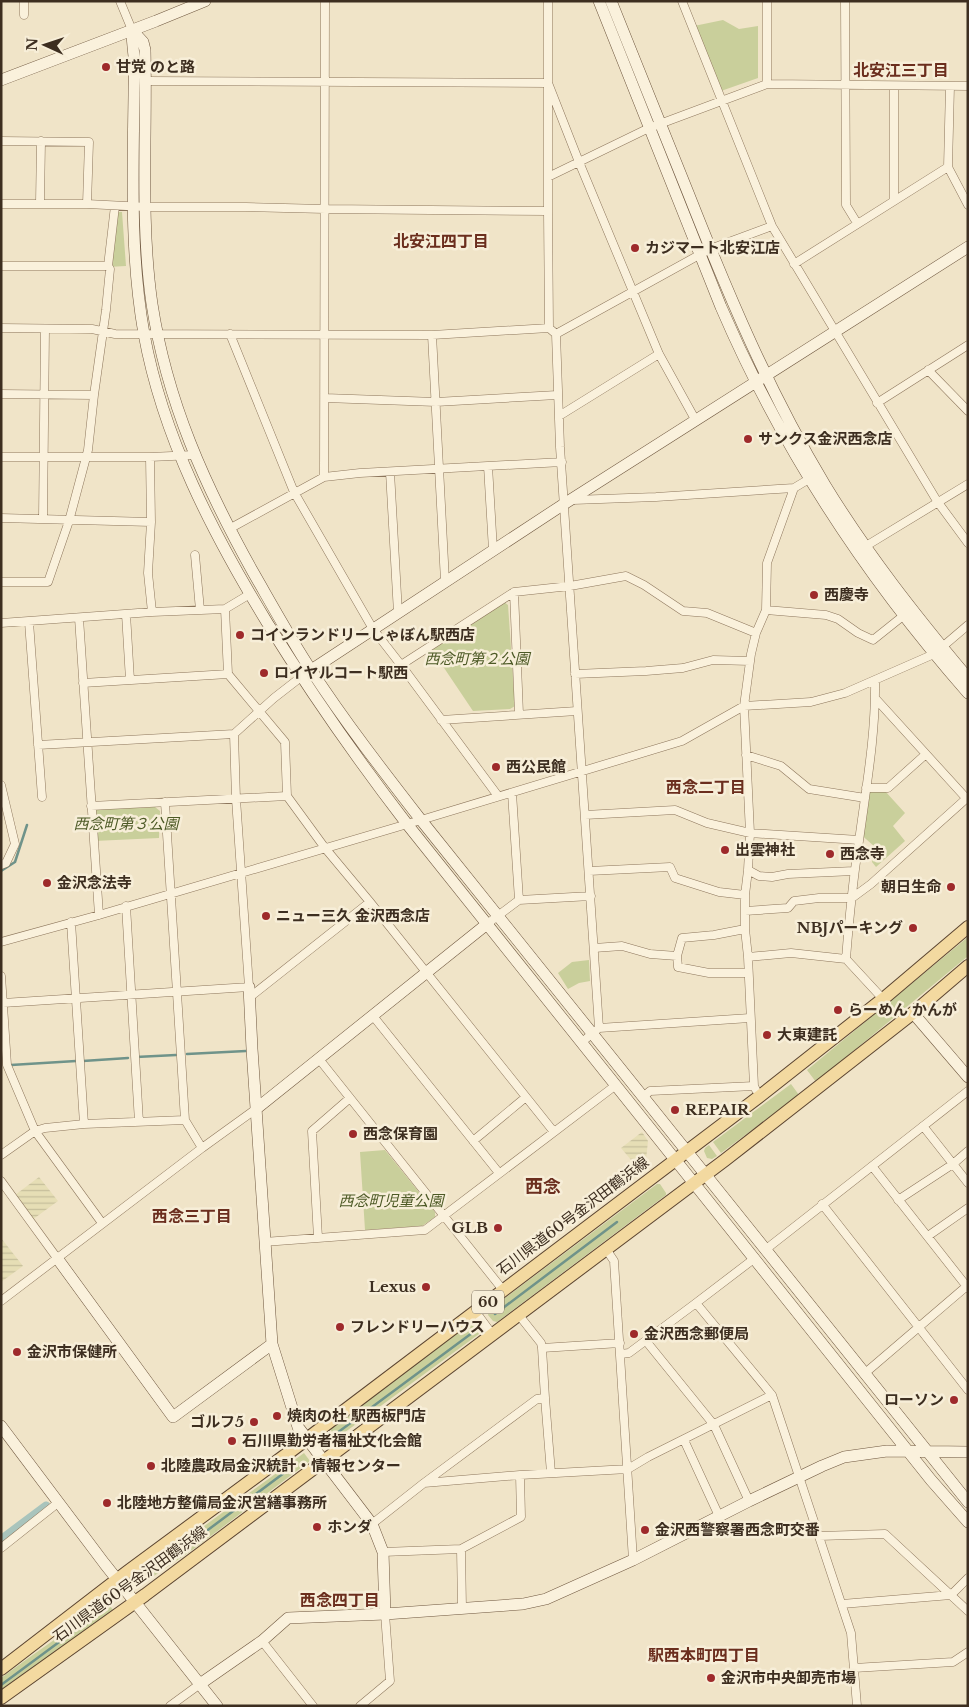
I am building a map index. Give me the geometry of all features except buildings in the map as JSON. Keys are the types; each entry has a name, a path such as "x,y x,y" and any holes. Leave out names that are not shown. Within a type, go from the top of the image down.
{"main road":[{"name":"石川県道60号金沢田鶴浜線","path":"1,1669 686,1151 757,1091 883,999 968,927"},
{"name":"石川県道60号金沢田鶴浜線","path":"1,1698 135,1602 705,1175 913,1013 968,966"}],"street":[{"path":"24,1 24,14"},
{"path":"120,1 132,30 134,63 132,206 135,267 144,334 154,378 180,456 217,535 250,594 301,677 350,749 407,824 908,1451 968,1522"},
{"path":"1,80 205,1"},
{"path":"324,477 325,1"},
{"path":"548,1 549,328"},
{"path":"598,1 654,126 706,252 766,376 821,478 837,514 872,575 903,616 968,678"},
{"path":"611,1 654,126"},
{"path":"682,1 772,226 937,502 968,544"},
{"path":"767,1 767,84"},
{"path":"845,1 846,205 857,224"},
{"path":"132,30 143,42 145,50 146,207 149,274 157,334 173,397 194,455 229,529 287,632 311,670 368,751 421,820 498,916 596,1031 642,1097 968,1502"},
{"path":"146,81 548,83"},
{"path":"548,83 579,162 660,354 696,421"},
{"path":"548,177 654,126 767,84 968,86"},
{"path":"894,86 894,200"},
{"path":"950,86 948,167 968,205"},
{"path":"1,141 89,142 87,204"},
{"path":"40,204 41,141"},
{"path":"794,264 948,167"},
{"path":"1,204 548,211"},
{"path":"1,582 48,582 69,521 86,457 106,310 110,269 108,266 115,206"},
{"path":"556,334 706,252 772,226"},
{"path":"38,744 88,743 234,734 274,698 301,677 372,629 968,247"},
{"path":"706,252 735,340 756,383 809,479 866,546 968,693"},
{"path":"1,266 108,266"},
{"path":"1,328 92,329 115,334 325,335 432,335 549,328 556,334 557,394 562,462 568,502 570,586 577,711 594,948 596,1031"},
{"path":"43,519 46,328"},
{"path":"230,334 294,492 372,629 498,796"},
{"path":"432,335 446,581"},
{"path":"877,403 968,345"},
{"path":"559,416 660,354"},
{"path":"928,370 968,411"},
{"path":"1,394 94,395"},
{"path":"324,398 436,402 557,394"},
{"path":"1,457 150,457 194,455"},
{"path":"150,457 151,522 148,573 152,612"},
{"path":"229,529 324,477 360,473 562,462"},
{"path":"488,466 493,550"},
{"path":"390,472 398,613"},
{"path":"568,502 794,488 809,479"},
{"path":"866,546 968,484"},
{"path":"642,1097 650,1091 757,1091 750,1018 745,929 745,895 750,833 744,706 756,633 766,610 766,563 794,488"},
{"path":"1,518 151,522"},
{"path":"195,555 200,610"},
{"path":"401,665 514,592 570,586 626,576 644,585 683,611 707,613 756,633"},
{"path":"514,592 519,714"},
{"path":"1,623 152,612 225,609 250,594"},
{"path":"225,609 228,674 285,742 287,796 325,848 427,972 554,1132"},
{"path":"766,610 826,615 838,619 858,633 873,640 903,616"},
{"path":"126,614 130,680"},
{"path":"79,618 98,915"},
{"path":"29,622 42,798"},
{"path":"1,942 421,820 682,741 744,706 811,702 845,693 938,650 968,625"},
{"path":"575,674 684,668 712,660 750,661"},
{"path":"83,683 228,674"},
{"path":"846,959 854,871 865,798 875,698 875,680"},
{"path":"745,911 788,908 794,901 819,898 852,898 871,884 967,798 875,698"},
{"path":"441,720 577,711"},
{"path":"234,734 236,799 272,1344 298,1427 372,1524 383,1552 390,1681 360,1706"},
{"path":"866,788 888,788 926,754"},
{"path":"746,755 781,766 809,789 865,798"},
{"path":"1,785 15,844 6,863 1,865"},
{"path":"512,793 518,900"},
{"path":"91,806 287,796"},
{"path":"164,802 185,1120 202,1148"},
{"path":"585,815 675,810 707,823 750,833 859,840"},
{"path":"589,871 670,866 675,878 719,892 745,895"},
{"path":"748,870 759,876 772,877 788,874 854,871"},
{"path":"2,1298 256,1109 518,900 591,896"},
{"path":"3,1003 177,992 249,992 370,902"},
{"path":"126,906 139,1122"},
{"path":"71,922 84,1124"},
{"path":"745,929 714,935 682,938 677,956 678,967 709,973 748,973"},
{"path":"594,948 622,946 650,954 677,956"},
{"path":"748,957 791,952 846,959 883,999"},
{"path":"1,976 3,1042 7,1065 35,1131 102,1223"},
{"path":"913,1013 968,1077"},
{"path":"373,1016 499,1173"},
{"path":"582,1042 596,1031 750,1018"},
{"path":"319,1059 503,1290"},
{"path":"264,1242 425,1230 616,1085"},
{"path":"765,1250 968,1091"},
{"path":"472,1141 526,1097"},
{"path":"318,1238 312,1131 350,1098"},
{"path":"1,1155 35,1131 45,1128 84,1124 185,1120"},
{"path":"923,1126 968,1183"},
{"path":"898,1200 952,1164 968,1150"},
{"path":"864,1374 967,1286 872,1166"},
{"path":"1,1181 174,1417 272,1344"},
{"path":"822,1204 968,1390"},
{"path":"928,1236 968,1208"},
{"path":"606,1249 614,1260 633,1560"},
{"path":"620,1354 629,1353 646,1341 755,1258"},
{"path":"696,1303 772,1396 851,1633 856,1706"},
{"path":"804,1319 814,1311"},
{"path":"474,1312 492,1334"},
{"path":"518,1314 542,1348 551,1473"},
{"path":"646,1341 714,1425 749,1501"},
{"path":"542,1348 620,1343"},
{"path":"424,1483 628,1469 772,1396"},
{"path":"372,1524 538,1399 545,1398"},
{"path":"1,1426 117,1580 217,1706"},
{"path":"684,1440 719,1516"},
{"path":"170,1706 262,1641 288,1618 385,1614 523,1604 546,1599 633,1560 749,1501 844,1457 888,1451 968,1452"},
{"path":"383,1552 461,1549 521,1517 520,1475"},
{"path":"1,1548 59,1502"},
{"path":"819,1536 885,1534 968,1611"},
{"path":"461,1549 462,1608"},
{"path":"842,1604 951,1595 968,1578"},
{"path":"262,1641 313,1706"},
{"path":"854,1668 953,1662 968,1652"}],"shaded area":[{"path":"642,1132 648,1141 646,1160 637,1167 621,1148"},
{"path":"39,1177 58,1201 32,1220 15,1195"},
{"path":"1,1238 23,1266 1,1282"}],"green space":[{"path":"723,20 739,29 758,26 758,78 721,91 694,26"},
{"path":"112,212 122,212 126,266 108,267"},
{"name":"西念町第２公園","path":"504,602 508,605 515,706 510,709 473,711 432,650"},
{"path":"863,791 885,791 905,813 893,826 905,841 876,867 872,862 875,847 858,832"},
{"name":"西念町第３公園","path":"155,807 160,811 159,838 94,841 92,812 96,809"},
{"path":"968,937 968,956 816,1082 807,1070"},
{"path":"589,960 590,981 579,983 568,989 558,973 572,962"},
{"path":"791,1084 799,1095 721,1153 713,1142"},
{"path":"709,1145 717,1156 712,1159 707,1158 704,1151"},
{"name":"西念町児童公園","path":"385,1150 435,1212 435,1217 422,1226 365,1230 360,1152"},
{"path":"657,1184 660,1184 666,1195 497,1322 493,1321 488,1315 489,1310"},
{"path":"471,1323 479,1334 337,1438 330,1429"},
{"path":"304,1453 310,1461 195,1548 145,1582 140,1573"},
{"path":"107,1602 113,1610 1,1694 1,1678"}],"waterway":[{"path":"1,871 15,862 27,825"},
{"path":"187,1054 246,1051"},
{"path":"136,1057 176,1055"},
{"path":"83,1061 128,1058"},
{"path":"11,1065 76,1061"},
{"path":"495,1314 617,1222"},
{"path":"337,1433 472,1333"},
{"path":"145,1577 296,1464"},
{"path":"2,1539 46,1506"},
{"path":"1,1685 101,1611"}],"place":[{"name":"甘党 のと路","path":"106,67"},
{"name":"カジマート北安江店","path":"635,248"},
{"name":"サンクス金沢西念店","path":"748,439"},
{"name":"西慶寺","path":"814,595"},
{"name":"コインランドリーしゃぼん駅西店","path":"240,635"},
{"name":"ロイヤルコート駅西","path":"264,673"},
{"name":"西公民館","path":"496,767"},
{"name":"出雲神社","path":"725,850"},
{"name":"西念寺","path":"830,854"},
{"name":"金沢念法寺","path":"47,883"},
{"name":"朝日生命","path":"951,887"},
{"name":"ニュー三久 金沢西念店","path":"266,916"},
{"name":"NBJパーキング","path":"913,928"},
{"name":"らーめん かんが","path":"838,1010"},
{"name":"大東建託","path":"767,1035"},
{"name":"REPAIR","path":"675,1110"},
{"name":"西念保育園","path":"353,1134"},
{"name":"GLB","path":"498,1228"},
{"name":"Lexus","path":"426,1287"},
{"name":"フレンドリーハウス","path":"340,1327"},
{"name":"金沢西念郵便局","path":"634,1334"},
{"name":"金沢市保健所","path":"17,1352"},
{"name":"ローソン","path":"954,1400"},
{"name":"焼肉の杜 駅西板門店","path":"277,1416"},
{"name":"ゴルフ5","path":"254,1422"},
{"name":"石川県勤労者福祉文化会館","path":"232,1441"},
{"name":"北陸農政局金沢統計・情報センター","path":"151,1466"},
{"name":"北陸地方整備局金沢営繕事務所","path":"107,1503"},
{"name":"ホンダ","path":"317,1527"},
{"name":"金沢西警察署西念町交番","path":"645,1530"},
{"name":"金沢市中央卸売市場","path":"711,1678"}],"district":[{"name":"北安江三丁目","path":"901,70"},
{"name":"北安江四丁目","path":"441,241"},
{"name":"西念二丁目","path":"706,787"},
{"name":"西念","path":"543,1187"},
{"name":"西念三丁目","path":"192,1216"},
{"name":"西念四丁目","path":"340,1600"},
{"name":"駅西本町四丁目","path":"704,1655"}]}
